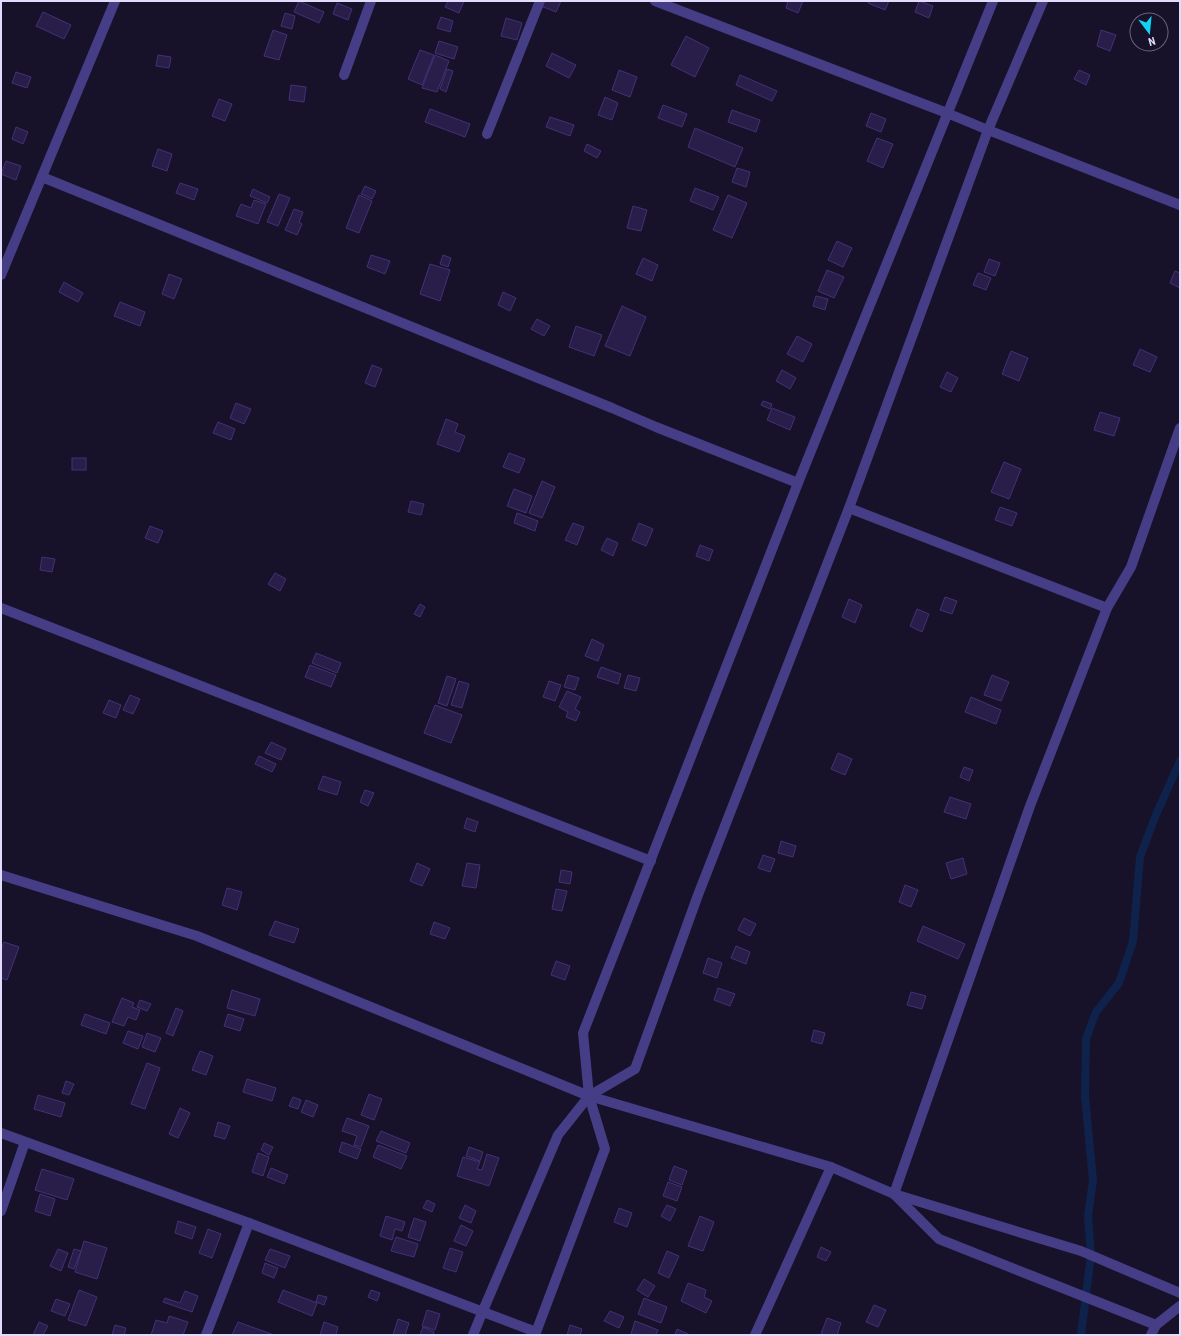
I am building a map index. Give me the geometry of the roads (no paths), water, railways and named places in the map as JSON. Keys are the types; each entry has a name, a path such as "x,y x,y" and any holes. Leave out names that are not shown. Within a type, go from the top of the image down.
{"street":[{"path":"1,275 115,1"},
{"path":"344,75 371,1"},
{"path":"487,134 540,1"},
{"path":"655,1 681,6 988,130 1180,204"},
{"path":"1,1133 249,1223 535,1334 605,1148 589,1096 583,1033 798,483 993,1"},
{"path":"474,1335 558,1135 589,1096 635,1069 698,895 848,508 988,130 1043,1"},
{"path":"42,178 798,483"},
{"path":"894,1194 1030,806 1107,608 1131,567 1180,428"},
{"path":"848,508 1107,608"},
{"path":"1,608 651,861"},
{"path":"1,875 197,936 589,1096 831,1167 894,1194 1081,1251 1180,1294"},
{"path":"1,1211 25,1142"},
{"path":"755,1335 831,1167"},
{"path":"894,1194 939,1239 1156,1325"},
{"path":"206,1335 249,1223"},
{"path":"1151,1335 1156,1325 1180,1306"}],"waterway":[{"path":"1081,1335 1091,1255 1088,1216 1093,1180 1085,1097 1086,1039 1096,1012 1119,983 1133,941 1140,857 1155,817 1180,761"}]}
